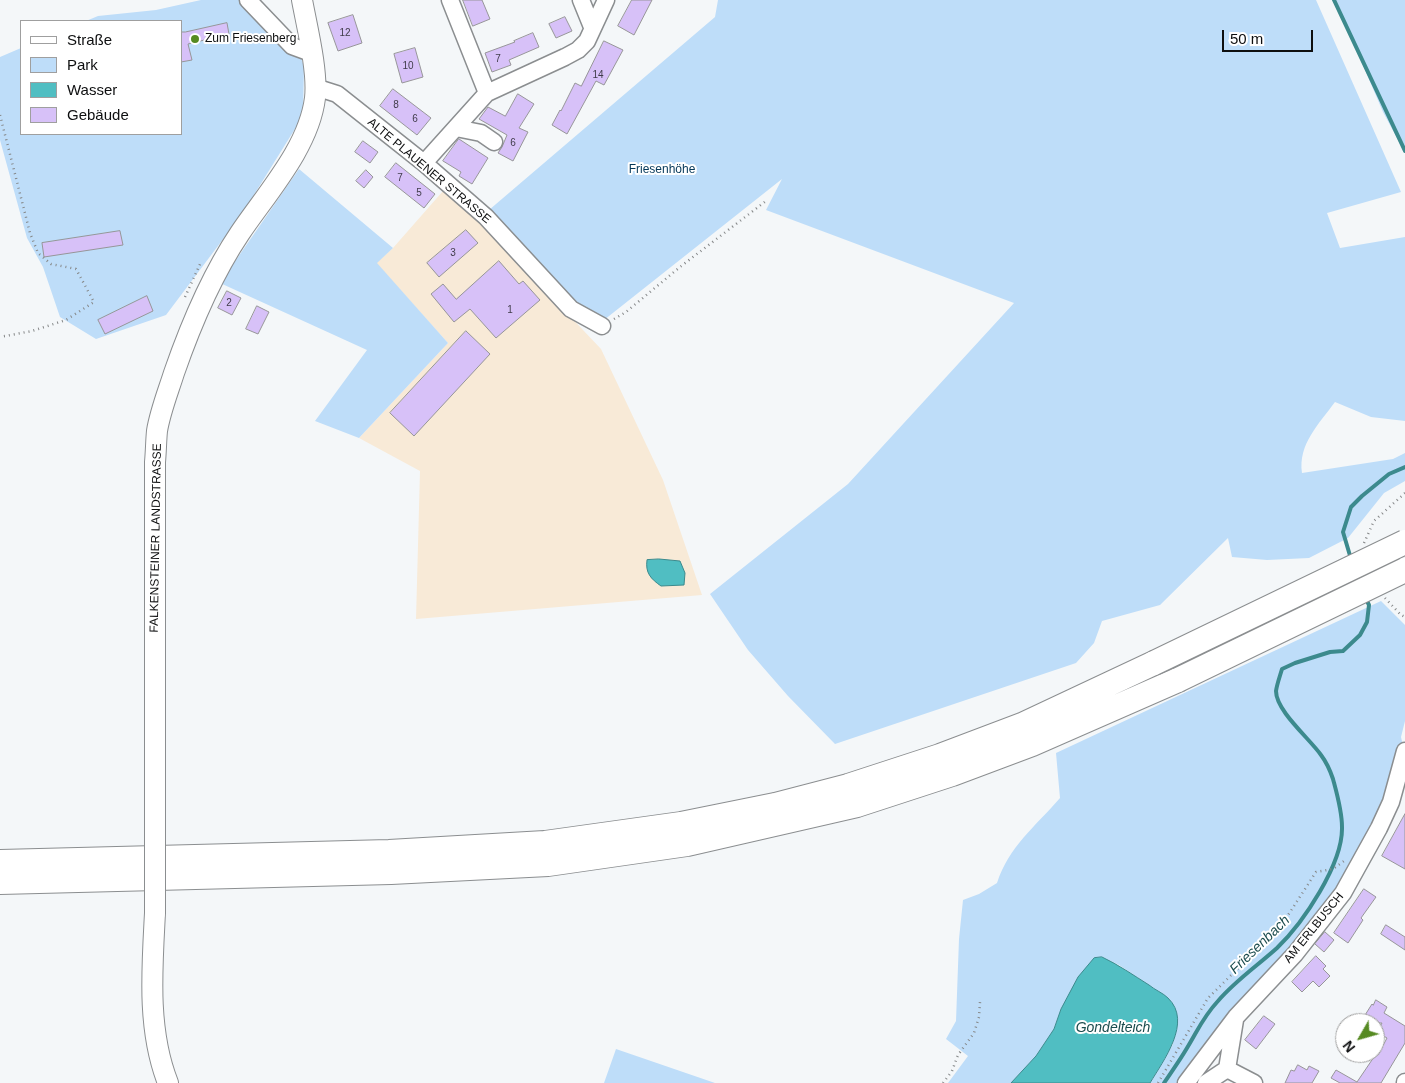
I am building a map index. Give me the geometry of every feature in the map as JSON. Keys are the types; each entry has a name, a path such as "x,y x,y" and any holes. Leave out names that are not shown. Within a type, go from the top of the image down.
{"highway":[{"path":"0,862 399,852 545,843 681,824 775,805 848,786 940,756 1022,725 1405,542"},
{"path":"0,882 391,872 548,864 687,844 857,805 942,777 1032,744 1178,680 1405,570"}],"main road":[{"name":"FALKENSTEINER LANDSTRASSE","path":"168,1083 160,1063 156,1036 153,963 155,913 155,472 158,430 168,393 198,310 216,271 281,175 304,135 311,115 315,98 315,87 302,0"}],"street":[{"path":"248,0 292,46 311,53"},
{"path":"450,0 487,92"},
{"path":"581,0 592,27"},
{"path":"424,163 487,92 565,57 578,50 587,42 592,27 606,0"},
{"name":"ALTE PLAUENER STRASSE","path":"315,87 337,94 424,163 486,217 572,309 602,326"},
{"path":"456,128 482,133 494,142"},
{"name":"AM ERLBUSCH","path":"1186,1083 1236,1017 1295,954 1343,893 1391,802 1405,750"},
{"path":"1206,1083 1227,1069 1236,1017"},
{"path":"1227,1069 1254,1083"}],"path":[{"path":"0,115 30,233 38,253 50,264 76,270 94,302 66,320 32,331 0,337"},
{"path":"602,326 626,312 680,267 766,201"},
{"path":"1158,1083 1208,998 1281,926 1316,872 1332,869"},
{"path":"943,1083 952,1071 958,1055 974,1033 979,1017 980,1002"}],"shaded area":[{"path":"443,191 478,219 601,349 663,480 702,595 416,619 420,471 359,438 448,343 376,263 393,248"}],"green space":[{"path":"201,0 254,0 294,40 304,66 303,116 242,214 166,315 96,339 60,317 43,267 27,238 0,140 0,57 20,48 20,135 182,135 182,20 88,20 98,16 156,10"},
{"name":"Friesenhöhe","path":"718,0 1316,0 1401,192 1327,213 1340,248 1405,237 1405,421 1371,417 1335,402 1316,426 1306,444 1303,453 1302,473 1393,459 1405,453 1405,481 1384,493 1348,538 1309,558 1267,560 1232,557 1228,538 1160,605 1102,621 1094,643 1076,663 835,744 788,696 748,650 710,594 848,484 1014,303 766,210 782,179 604,320 581,309 489,210 715,17"},
{"path":"1335,0 1405,0 1405,153 1383,112"},
{"path":"299,169 393,248 377,263 448,343 359,438 315,421 367,350 220,283"},
{"path":"1381,601 1405,625 1405,721 1401,737 1403,746 1384,806 1336,894 1182,1083 1150,1083 1173,1044 1176,1011 1169,999 1119,965 1102,957 1061,1009 1054,1029 1036,1056 1011,1083 948,1083 968,1056 946,1039 956,1021 959,939 963,900 979,894 997,883 1008,858 1016,847 1060,798 1056,753"},
{"path":"616,1049 715,1083 604,1083"}],"water":[{"path":"647,560 680,561 685,573 684,585 661,586 652,578 647,569"},
{"name":"Gondelteich","path":"1102,957 1164,995 1175,1008 1178,1018 1177,1030 1168,1053 1150,1083 1011,1083 1036,1056 1054,1029 1061,1009 1078,977 1094,958"}],"building":[{"path":"463,0 482,0 490,19 473,26"},
{"path":"632,0 652,0 634,35 618,26"},
{"path":"353,15 362,43 338,51 328,23"},
{"path":"565,17 572,31 556,38 549,24"},
{"name":"Zum Friesenberg","path":"227,23 229,34 188,44 192,60 182,62 182,32"},
{"path":"533,33 539,47 509,60 511,65 492,72 485,53"},
{"path":"604,41 623,50 604,85 596,81 567,134 552,125 575,83 581,86"},
{"path":"415,48 423,77 402,83 394,54"},
{"path":"393,89 431,118 417,135 380,106"},
{"path":"518,94 534,104 519,128 528,132 513,161 498,153 507,135 479,119 488,107 505,116"},
{"path":"459,139 488,158 472,184 459,176 461,172 443,161"},
{"path":"363,141 378,152 370,163 355,152"},
{"path":"396,163 435,194 424,208 385,177"},
{"path":"366,170 373,177 364,188 356,181"},
{"path":"466,230 478,243 439,277 427,263"},
{"path":"120,231 123,245 44,257 42,243"},
{"path":"499,261 519,284 523,281 540,300 496,338 470,309 454,322 431,294 443,284 456,299"},
{"path":"227,291 241,298 232,315 218,308"},
{"path":"147,296 153,311 105,334 98,320"},
{"path":"257,306 269,312 258,334 246,329"},
{"path":"466,331 490,354 414,436 390,413"},
{"path":"1405,814 1405,869 1382,856"},
{"path":"1364,889 1376,897 1361,918 1363,920 1348,943 1334,933"},
{"path":"1386,925 1405,937 1405,950 1381,934"},
{"path":"1325,932 1334,940 1324,952 1315,944"},
{"path":"1316,956 1326,966 1323,969 1330,976 1319,987 1313,981 1302,992 1292,982"},
{"path":"1376,1000 1387,1007 1384,1013 1366,1013"},
{"path":"1385,1014 1405,1026 1405,1043 1381,1083 1340,1083 1331,1078 1336,1070 1357,1082 1370,1063 1385,1063 1385,1042 1387,1038 1385,1037"},
{"path":"1264,1016 1275,1024 1256,1049 1245,1040"},
{"path":"1298,1065 1307,1070 1309,1066 1319,1071 1312,1083 1285,1083 1291,1070 1294,1071"}],"waterway":[{"path":"1334,0 1405,151"},
{"name":"Friesenbach","path":"1351,559 1343,532 1351,507 1389,474 1405,467"},
{"name":"Friesenbach","path":"1164,1083 1204,1018 1232,987 1287,937 1320,892 1329,875 1341,842 1342,827 1339,803 1332,776 1327,764 1316,748 1281,707 1276,691 1282,669 1330,652 1343,651 1360,635 1367,622 1369,605 1366,599"}],"place":[{"name":"Zum Friesenberg","path":"195,39"}]}
